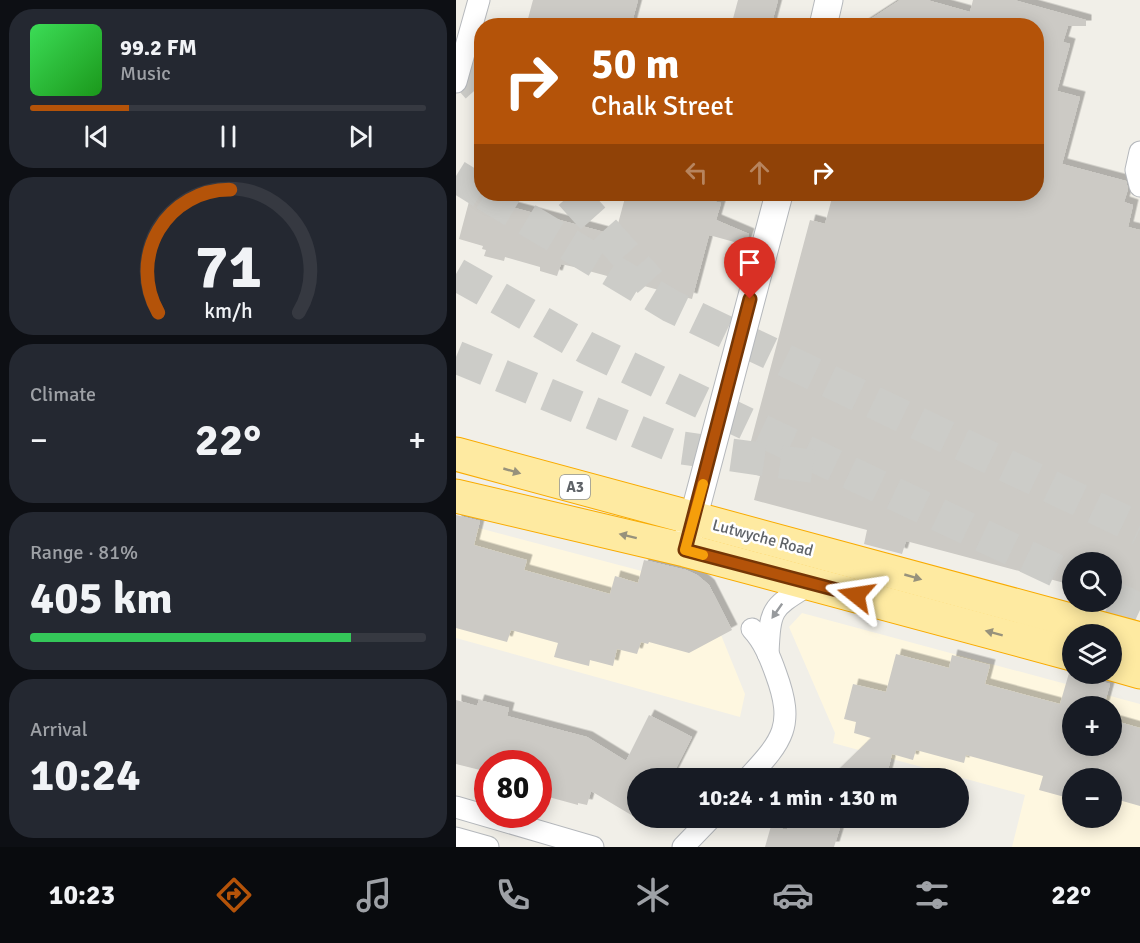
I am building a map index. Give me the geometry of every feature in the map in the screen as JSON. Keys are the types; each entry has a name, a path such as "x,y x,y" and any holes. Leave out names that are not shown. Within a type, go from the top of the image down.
{"highway":[{"name":"Lutwyche Road","path":"456,454 1140,639"},
{"name":"Lutwyche Road","path":"456,496 685,550 1062,651"},
{"path":"1122,667 1140,672"}],"street":[{"path":"456,82 479,0"},
{"path":"825,18 829,0"},
{"path":"1140,152 1136,170 1140,186"},
{"path":"685,550 777,201"},
{"path":"768,654 770,623 774,612 786,600 812,583"},
{"path":"752,629 763,642 783,695 786,710 785,723 780,736 771,752 757,768"},
{"path":"456,807 593,847"},
{"path":"683,847 701,828"},
{"path":"456,838 488,847"}],"shaded area":[{"path":"456,522 691,584 708,603 745,694 740,717 456,638"},
{"path":"802,613 1110,696 1062,696 1062,756 1122,756 1122,699 1140,704 1140,847 1012,847 1025,795 969,780 969,768 925,768 833,743 835,733 789,627"}],"building":[{"path":"533,0 638,0 633,18 528,18"},
{"path":"738,0 778,0 773,18 733,18"},
{"path":"900,0 927,0 970,12 973,0 1014,0 1086,20 1086,26 1068,26 1063,42 1070,44 1057,91 1080,97 1062,164 1126,181 1128,189 1124,202 1133,205 1128,227 1140,230 1140,605 1122,599 1122,552 1062,552 1062,582 906,541 902,554 864,544 867,530 754,500 760,476 743,471 810,220 825,224 831,201 1044,201 1044,18 872,18"},
{"path":"471,194 474,194 474,201 505,201 504,205 615,235 624,201 713,201 721,203 716,220 749,234 745,245 709,235 692,299 561,264 557,276 540,271 540,267 505,257 504,261 484,256 486,250 482,249 483,246 459,239"},
{"path":"456,515 480,521 474,545 527,560 524,570 610,594 615,576 638,583 644,560 686,570 697,575 709,585 732,630 689,653 641,642 637,654 617,649 613,666 590,660 589,666 554,657 558,643 511,630 507,642 456,628"},
{"path":"896,654 949,668 952,655 990,665 985,684 1060,704 1062,697 1062,756 1122,756 1122,723 1140,728 1140,806 1122,801 1122,768 1062,768 1062,796 1039,790 1043,776 966,755 964,763 916,750 913,760 892,754 888,768 840,768 871,738 854,733 856,722 844,719 853,684 886,692"},
{"path":"1066,684 1110,684 1107,696 1062,696"},
{"path":"456,700 477,706 479,700 509,708 507,716 587,737 626,761 649,715 692,737 676,768 627,768 627,812 591,791 587,805 552,798 552,750 474,750 474,768 456,764"},
{"path":"770,828 787,830 788,828 840,828 834,847 765,847"}],"tunnel":[{"path":"456,63 474,83"},
{"path":"456,176 474,187"},
{"path":"497,201 671,306 1140,529"},
{"path":"577,201 650,282"},
{"path":"456,274 585,347 1062,573"},
{"path":"456,357 675,447 817,467"},
{"path":"1122,602 1140,610"}],"slow traffic":[{"path":"703,484 685,550 703,555"}],"route":[{"path":"750,299 685,550 856,595"}]}
